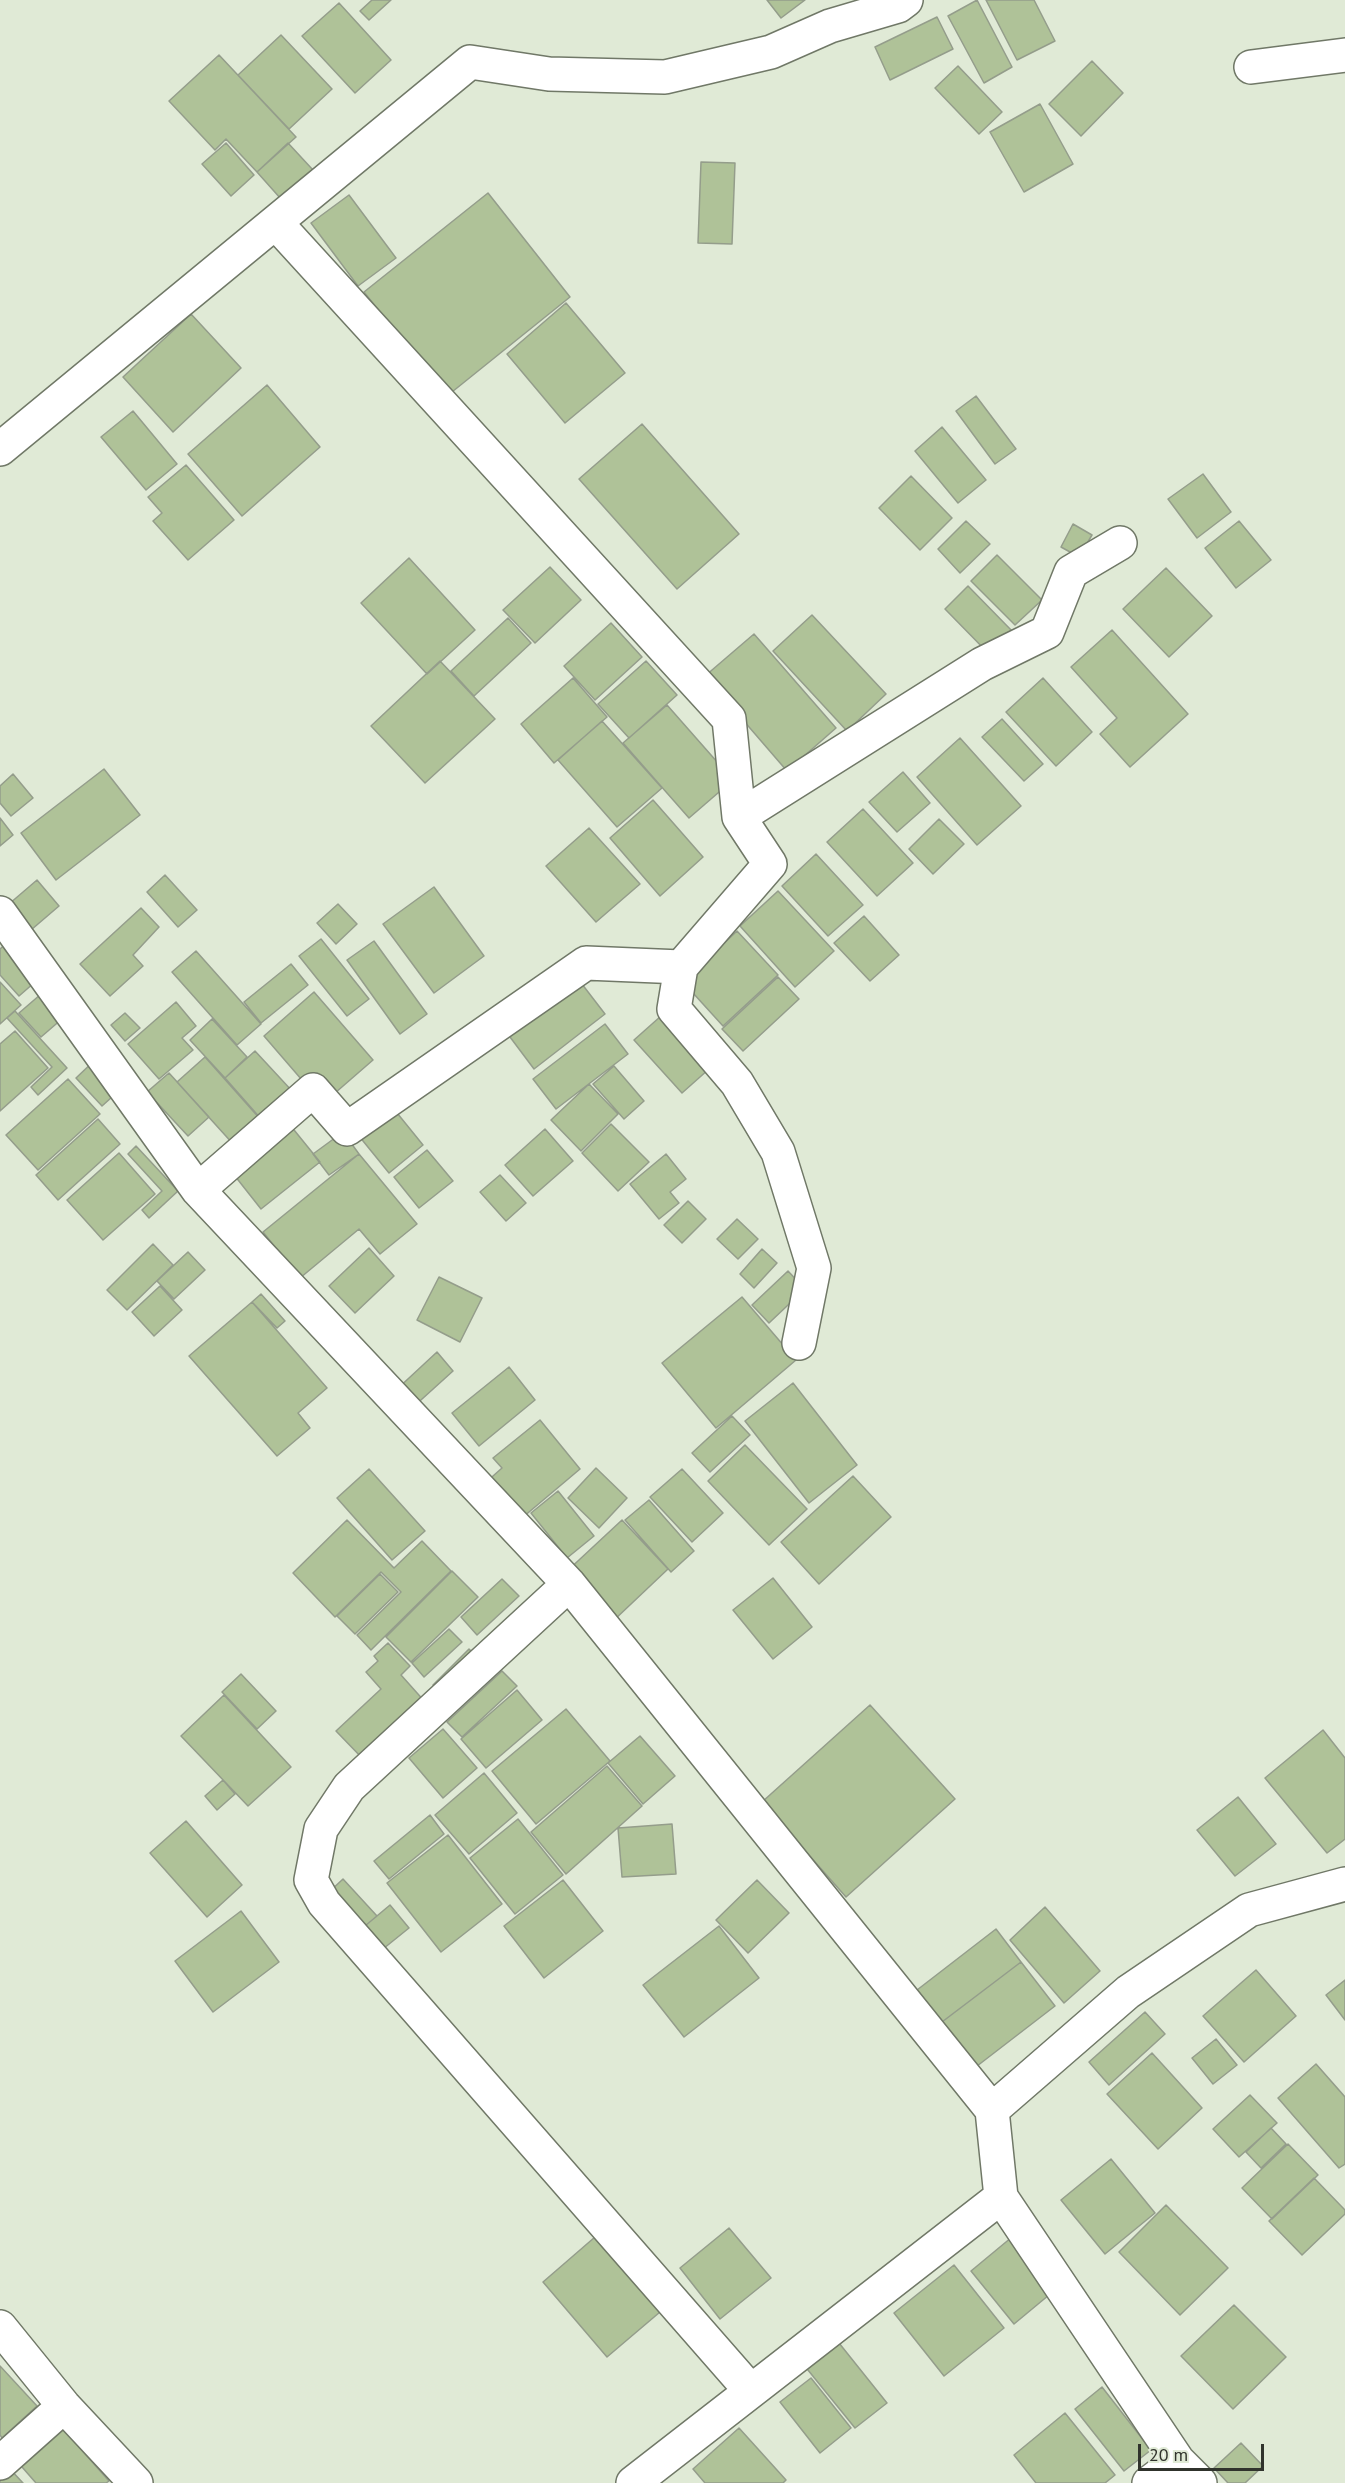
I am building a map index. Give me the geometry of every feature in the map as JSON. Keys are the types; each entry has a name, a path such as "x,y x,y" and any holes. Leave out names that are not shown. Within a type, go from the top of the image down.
{"street":[{"path":"0,448 470,62 549,74 665,77 771,52 830,26 898,6 906,0"},
{"path":"1251,67 1345,55"},
{"path":"276,223 729,719 739,817 770,864 681,968 674,1009 737,1083 778,1152 814,1268 799,1343"},
{"path":"739,817 982,664 1047,632 1071,572 1120,543"},
{"path":"0,913 198,1190 569,1584 992,2110 1001,2197 1189,2472 1149,2483"},
{"path":"198,1190 313,1090 347,1128 586,963 681,968"},
{"path":"569,1584 349,1787 321,1829 311,1880 324,1903 750,2390"},
{"path":"992,2110 1128,1992 1248,1910 1345,1884"},
{"path":"633,2483 1001,2197"},
{"path":"0,2327 64,2406 136,2483"},
{"path":"0,2463 64,2406"}],"building":[{"path":"372,0 391,0 369,20 360,11"},
{"path":"767,0 805,0 781,18"},
{"path":"977,0 1012,67 984,83 948,16"},
{"path":"986,0 1034,0 1055,41 1017,60"},
{"path":"339,3 391,60 355,93 302,36"},
{"path":"937,17 953,49 890,80 875,47"},
{"path":"281,35 332,89 289,129 238,75"},
{"path":"219,55 296,137 257,172 226,139 215,150 169,101"},
{"path":"1092,61 1123,93 1081,136 1049,104"},
{"path":"958,66 1002,112 979,134 935,88"},
{"path":"1040,104 1073,164 1024,192 990,132"},
{"path":"226,143 254,175 231,196 202,164"},
{"path":"288,143 313,170 281,199 257,172"},
{"path":"701,162 735,163 732,244 698,243"},
{"path":"488,193 570,297 447,396 364,292"},
{"path":"349,195 396,258 358,286 311,223"},
{"path":"566,303 625,373 565,423 507,354"},
{"path":"191,314 241,368 173,432 123,377"},
{"path":"267,385 320,447 242,516 188,454"},
{"path":"976,396 1016,449 995,464 956,411"},
{"path":"133,411 177,464 146,490 101,437"},
{"path":"642,424 739,534 677,589 579,479"},
{"path":"942,427 986,480 958,503 915,451"},
{"path":"186,465 234,520 188,560 153,521 162,513 148,497"},
{"path":"1203,474 1231,512 1197,538 1168,499"},
{"path":"911,476 952,518 920,550 879,508"},
{"path":"966,521 990,544 960,573 938,549"},
{"path":"1239,521 1271,560 1236,588 1205,548"},
{"path":"1073,524 1092,535 1079,557 1061,547"},
{"path":"997,555 1042,600 1015,625 971,581"},
{"path":"409,558 475,630 427,674 361,603"},
{"path":"550,567 581,600 535,643 503,610"},
{"path":"1166,568 1212,616 1169,657 1123,609"},
{"path":"968,586 1014,633 991,656 945,609"},
{"path":"812,615 886,694 847,731 773,651"},
{"path":"508,618 531,643 474,696 451,671"},
{"path":"611,623 642,657 595,700 564,666"},
{"path":"1112,630 1188,714 1130,767 1100,734 1117,718 1071,667"},
{"path":"754,634 836,728 787,771 705,676"},
{"path":"440,661 495,719 425,783 371,726"},
{"path":"646,661 677,695 629,738 598,704"},
{"path":"573,678 607,717 554,763 521,724"},
{"path":"1043,678 1092,732 1056,766 1006,712"},
{"path":"667,705 733,780 689,818 623,743"},
{"path":"1002,719 1043,764 1024,781 982,737"},
{"path":"602,721 662,788 617,827 558,760"},
{"path":"960,738 1021,806 977,845 917,777"},
{"path":"104,769 140,815 56,880 21,833"},
{"path":"903,772 930,803 897,832 869,802"},
{"path":"13,774 33,798 11,816 0,803 0,786"},
{"path":"653,800 703,857 660,896 610,838"},
{"path":"863,809 913,863 877,896 827,842"},
{"path":"0,818 13,835 0,846"},
{"path":"939,819 964,844 933,874 909,849"},
{"path":"589,828 640,884 596,922 546,866"},
{"path":"816,854 863,905 828,936 782,886"},
{"path":"165,875 197,910 178,927 147,892"},
{"path":"37,880 59,906 31,930 9,904"},
{"path":"434,887 484,956 434,993 383,924"},
{"path":"778,891 834,951 795,987 740,926"},
{"path":"338,904 357,924 336,944 317,923"},
{"path":"141,908 159,927 133,955 143,966 110,996 80,964"},
{"path":"864,916 899,955 870,981 834,943"},
{"path":"737,931 778,975 723,1026 683,982"},
{"path":"321,939 369,999 347,1016 299,956"},
{"path":"10,940 42,976 19,996 0,975 0,949"},
{"path":"374,941 427,1014 400,1034 347,960"},
{"path":"196,951 261,1024 237,1045 172,972"},
{"path":"291,964 308,985 261,1023 244,1002"},
{"path":"575,975 605,1014 534,1069 504,1029"},
{"path":"778,977 799,999 743,1051 722,1029"},
{"path":"0,982 21,1005 0,1024"},
{"path":"48,988 70,1012 41,1037 19,1013"},
{"path":"314,992 373,1060 335,1093 308,1087 264,1036"},
{"path":"176,1002 196,1026 182,1038 193,1050 159,1079 128,1044"},
{"path":"15,1011 67,1068 38,1095 31,1087 52,1067 7,1018"},
{"path":"125,1013 140,1028 125,1041 111,1025"},
{"path":"661,1016 709,1069 682,1093 634,1040"},
{"path":"212,1019 247,1057 225,1078 190,1040"},
{"path":"605,1024 628,1054 556,1109 533,1079"},
{"path":"15,1031 48,1068 0,1111 0,1044"},
{"path":"255,1051 293,1092 262,1120 225,1078"},
{"path":"205,1057 261,1120 234,1145 177,1082"},
{"path":"96,1059 122,1088 102,1106 76,1078"},
{"path":"614,1066 644,1101 624,1119 593,1084"},
{"path":"169,1073 209,1117 188,1136 147,1092"},
{"path":"68,1079 100,1114 38,1170 6,1135"},
{"path":"589,1084 618,1114 581,1151 551,1120"},
{"path":"393,1108 423,1145 389,1173 359,1136"},
{"path":"98,1119 120,1144 58,1200 36,1175"},
{"path":"611,1124 649,1162 618,1191 582,1153"},
{"path":"290,1125 320,1162 261,1209 231,1171"},
{"path":"545,1129 573,1161 533,1196 505,1165"},
{"path":"343,1132 359,1154 329,1175 313,1154"},
{"path":"136,1146 178,1191 149,1218 142,1210 162,1191 128,1154"},
{"path":"427,1150 453,1181 419,1208 394,1177"},
{"path":"119,1153 155,1194 103,1240 67,1200"},
{"path":"359,1154 417,1224 380,1254 359,1229 300,1278 263,1232"},
{"path":"666,1154 686,1179 670,1192 679,1203 659,1219 630,1184"},
{"path":"500,1175 526,1203 506,1221 480,1192"},
{"path":"688,1201 706,1219 682,1243 664,1225"},
{"path":"737,1219 758,1239 738,1259 717,1239"},
{"path":"153,1244 173,1265 127,1310 107,1290"},
{"path":"369,1248 394,1276 355,1313 329,1286"},
{"path":"762,1249 777,1263 754,1288 740,1274"},
{"path":"188,1252 205,1270 174,1299 157,1281"},
{"path":"788,1271 805,1289 769,1323 752,1305"},
{"path":"439,1277 482,1298 460,1342 417,1320"},
{"path":"160,1286 182,1310 154,1336 132,1312"},
{"path":"261,1294 285,1321 277,1328 252,1302"},
{"path":"742,1297 796,1360 716,1428 662,1363"},
{"path":"252,1302 327,1388 298,1413 310,1428 277,1456 189,1356"},
{"path":"437,1352 453,1371 411,1409 395,1391"},
{"path":"509,1367 535,1400 479,1446 452,1413"},
{"path":"793,1383 857,1465 809,1503 745,1421"},
{"path":"732,1416 750,1435 710,1472 692,1453"},
{"path":"540,1420 580,1469 516,1523 484,1484 502,1468 493,1458"},
{"path":"745,1445 807,1509 769,1545 708,1481"},
{"path":"596,1468 627,1498 599,1528 568,1498"},
{"path":"369,1469 425,1531 392,1560 337,1498"},
{"path":"682,1469 723,1513 692,1542 650,1497"},
{"path":"853,1476 891,1517 819,1584 781,1542"},
{"path":"558,1491 594,1536 567,1558 531,1513"},
{"path":"649,1500 694,1551 671,1572 625,1520"},
{"path":"347,1520 394,1568 422,1541 451,1571 371,1650 357,1635 401,1592 381,1572 335,1617 293,1573"},
{"path":"622,1520 668,1569 612,1622 565,1573"},
{"path":"452,1571 478,1597 411,1662 386,1637"},
{"path":"380,1574 398,1592 355,1634 337,1616"},
{"path":"773,1578 812,1627 773,1659 733,1610"},
{"path":"502,1579 519,1596 477,1635 461,1617"},
{"path":"449,1629 462,1642 424,1677 412,1663"},
{"path":"388,1643 410,1666 401,1675 426,1703 364,1760 336,1731 381,1689 366,1672 378,1661 374,1656"},
{"path":"469,1649 477,1657 442,1693 433,1685"},
{"path":"502,1671 517,1686 462,1737 447,1722"},
{"path":"241,1674 276,1711 257,1729 222,1692"},
{"path":"517,1690 542,1720 486,1768 461,1739"},
{"path":"224,1695 291,1767 248,1806 181,1736"},
{"path":"870,1705 955,1799 846,1897 762,1802"},
{"path":"566,1709 610,1761 536,1824 492,1771"},
{"path":"443,1729 477,1768 443,1798 409,1758"},
{"path":"1323,1730 1345,1758 1345,1839 1327,1853 1265,1778"},
{"path":"640,1736 675,1776 643,1804 608,1763"},
{"path":"607,1766 642,1806 566,1874 531,1832"},
{"path":"484,1773 517,1813 469,1854 435,1815"},
{"path":"223,1780 235,1794 217,1810 205,1796"},
{"path":"1238,1797 1276,1844 1235,1876 1197,1830"},
{"path":"430,1815 444,1834 389,1879 374,1861"},
{"path":"518,1819 563,1875 515,1914 470,1858"},
{"path":"186,1821 242,1885 207,1917 150,1853"},
{"path":"672,1824 676,1874 622,1877 618,1828"},
{"path":"448,1835 502,1904 441,1952 387,1883"},
{"path":"343,1879 377,1916 360,1930 328,1893"},
{"path":"563,1880 603,1931 544,1978 504,1926"},
{"path":"757,1880 789,1913 748,1953 716,1920"},
{"path":"390,1905 409,1928 378,1953 359,1931"},
{"path":"1045,1907 1100,1971 1064,2003 1010,1940"},
{"path":"241,1911 279,1962 213,2012 175,1961"},
{"path":"719,1926 759,1978 684,2037 643,1985"},
{"path":"996,1929 1021,1962 942,2022 917,1990"},
{"path":"1021,1962 1055,2006 968,2073 934,2028"},
{"path":"1256,1970 1296,2016 1244,2062 1203,2016"},
{"path":"1345,1980 1345,2020 1326,1995"},
{"path":"1145,2012 1165,2034 1109,2085 1089,2062"},
{"path":"1216,2039 1237,2065 1213,2084 1192,2058"},
{"path":"1152,2053 1202,2108 1158,2149 1107,2094"},
{"path":"1316,2064 1345,2097 1345,2164 1339,2168 1278,2098"},
{"path":"1250,2095 1277,2123 1239,2157 1213,2129"},
{"path":"1271,2128 1286,2144 1261,2168 1246,2152"},
{"path":"1288,2144 1318,2175 1272,2219 1242,2188"},
{"path":"1111,2159 1155,2213 1105,2254 1061,2200"},
{"path":"1314,2178 1345,2210 1345,2214 1302,2255 1269,2221"},
{"path":"1166,2205 1228,2268 1180,2315 1119,2252"},
{"path":"729,2228 771,2278 720,2319 680,2268"},
{"path":"595,2237 660,2312 607,2357 543,2282"},
{"path":"1012,2237 1055,2290 1014,2324 971,2271"},
{"path":"954,2265 1004,2328 944,2376 894,2313"},
{"path":"1234,2305 1286,2357 1233,2409 1181,2356"},
{"path":"831,2333 887,2403 855,2428 799,2359"},
{"path":"0,2366 37,2406 2,2438 0,2435"},
{"path":"811,2378 851,2428 820,2453 780,2402"},
{"path":"1102,2387 1151,2450 1124,2471 1075,2409"},
{"path":"1065,2413 1115,2475 1105,2483 1036,2483 1014,2455"},
{"path":"57,2422 109,2481 106,2483 36,2483 15,2459"},
{"path":"739,2428 786,2480 783,2483 705,2483 693,2469"},
{"path":"1241,2443 1263,2466 1245,2483 1228,2483 1214,2468"},
{"path":"9,2468 23,2483 0,2483 0,2476"}]}
